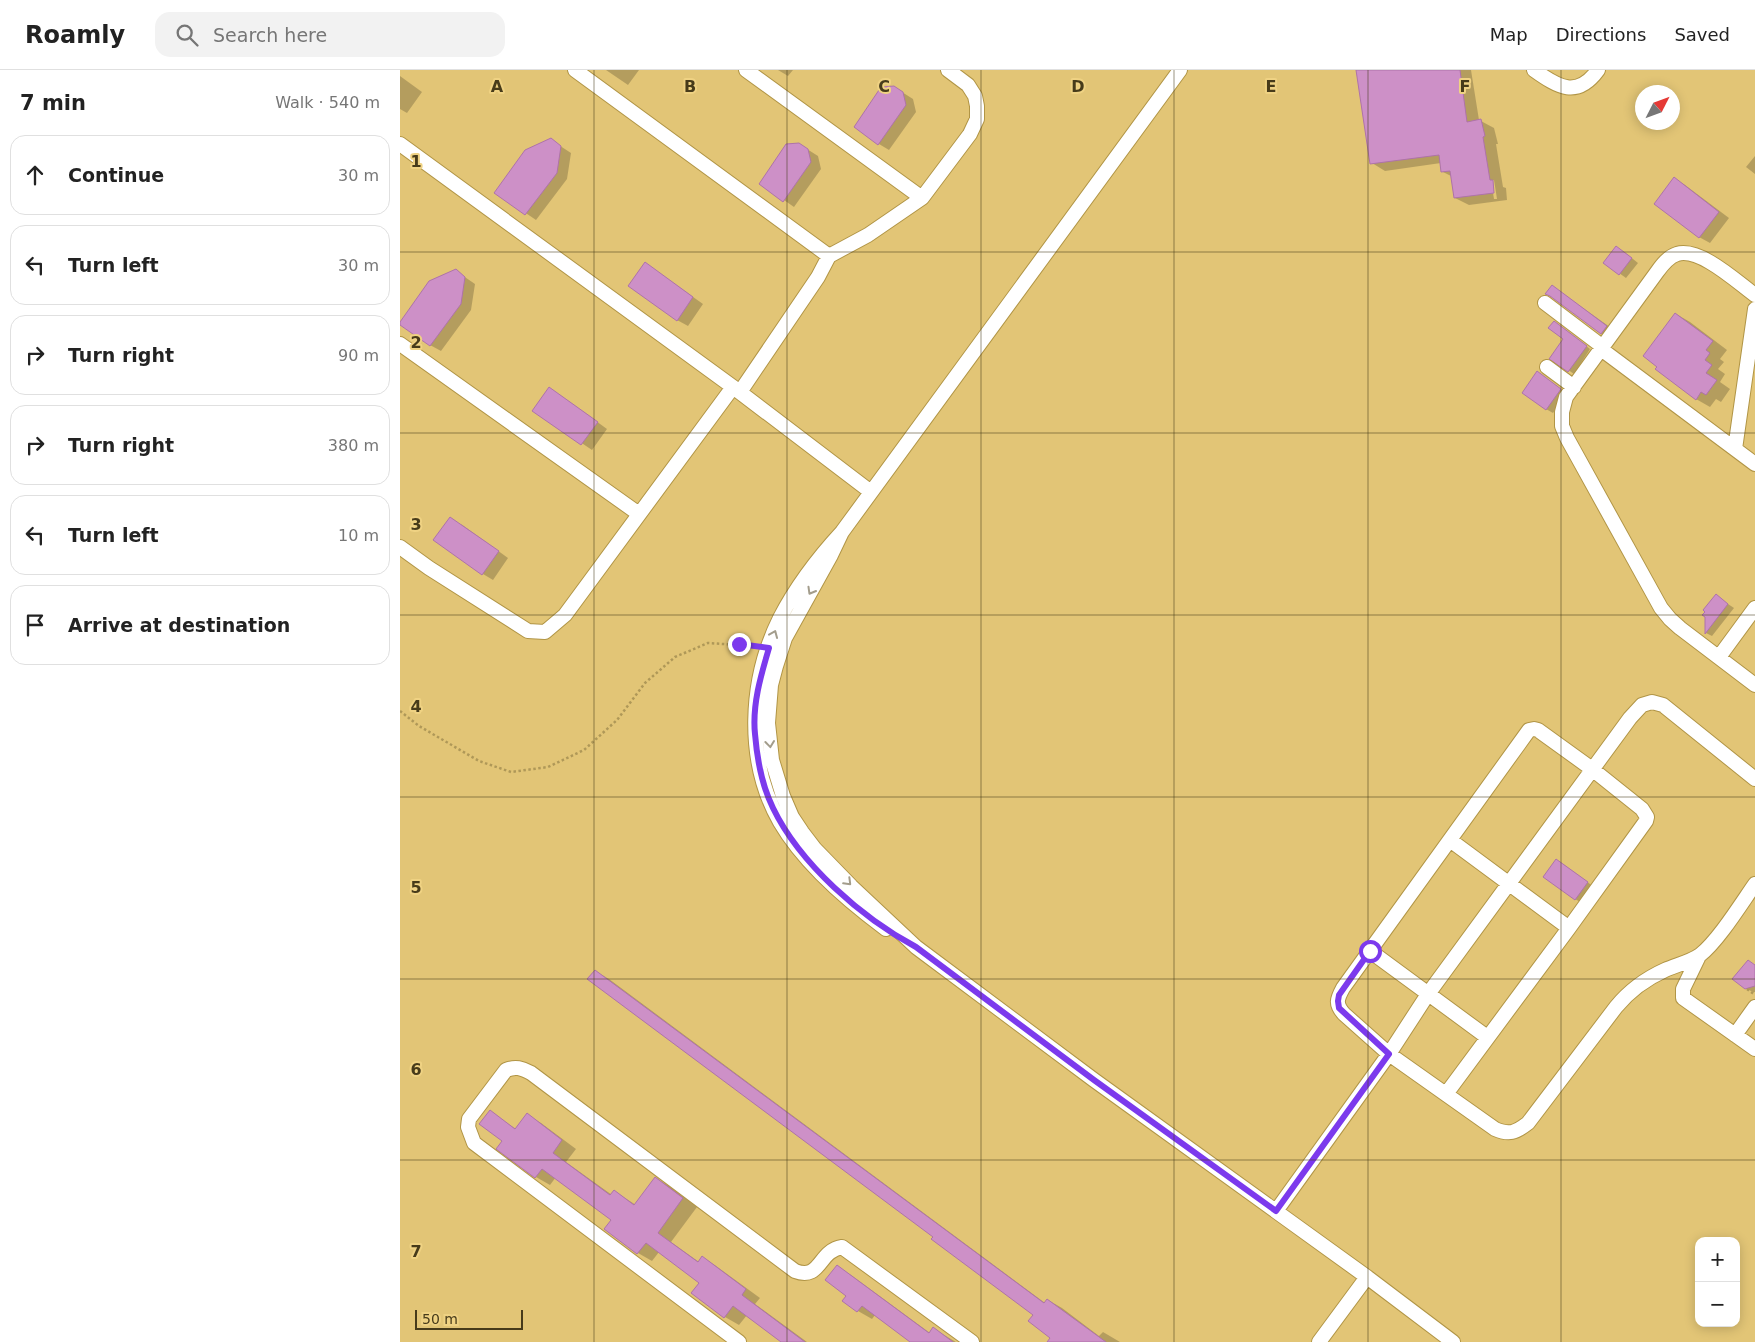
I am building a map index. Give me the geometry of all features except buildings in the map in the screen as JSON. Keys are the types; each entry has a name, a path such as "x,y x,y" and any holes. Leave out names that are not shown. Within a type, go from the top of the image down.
{"street":[{"path":"575,70 829,256"},
{"path":"746,70 922,198"},
{"path":"400,547 429,568 528,631 545,632 565,615 737,389 818,277 829,256 868,235 922,198 970,134 977,119 975,96 968,85 948,70"},
{"path":"916,947 894,935 878,923 827,880 792,839 781,824 772,806 762,772 755,732 758,693 769,648 780,618 818,559 842,532 1180,70"},
{"path":"1534,70 1552,82 1570,88 1581,86 1591,79 1598,70"},
{"path":"400,144 737,389 871,492"},
{"path":"1755,295 1720,268 1701,257 1690,253 1677,254 1660,268 1566,397 1562,412 1562,426 1574,453 1661,608 1680,628 1755,684"},
{"path":"1545,303 1755,464"},
{"path":"1735,449 1750,388 1755,309"},
{"path":"400,344 640,514"},
{"path":"1547,367 1574,387"},
{"path":"842,532 789,630 771,685 768,723 772,760 783,796 802,832 816,850 851,886 916,947 1094,1080 1367,1277 1453,1342"},
{"path":"1719,657 1755,608"},
{"path":"1276,1211 1389,1054 1428,994 1592,769 1642,705 1652,702 1672,710 1755,780"},
{"path":"1446,1094 1644,825 1647,817 1642,809 1592,769 1538,730 1529,730 1339,995 1339,1008 1389,1054 1446,1094 1495,1128 1504,1133 1513,1133 1528,1123 1534,1116 1627,994 1640,983 1699,956"},
{"path":"1450,840 1569,928"},
{"path":"1755,884 1715,939 1699,956 1682,989 1683,998 1755,1049"},
{"path":"1370,951 1487,1037"},
{"path":"1735,1035 1755,1007"},
{"path":"740,1342 479,1148 474,1142 468,1127 469,1119 506,1070 512,1067 520,1068 531,1074 795,1271 803,1274 814,1271 828,1252 834,1248 842,1247 972,1342"},
{"path":"1319,1342 1367,1277"}],"path":[{"path":"400,711 419,726 478,761 511,772 548,766 584,750 618,720 646,683 675,657 708,643 769,648"},
{"path":"1747,989 1755,995"}],"route":[{"path":"739,644 769,648 758,693 755,732 766,788 781,824 805,856 827,880 894,935 916,947 1094,1080 1276,1211 1389,1054 1339,1008 1339,995 1370,951"}]}
